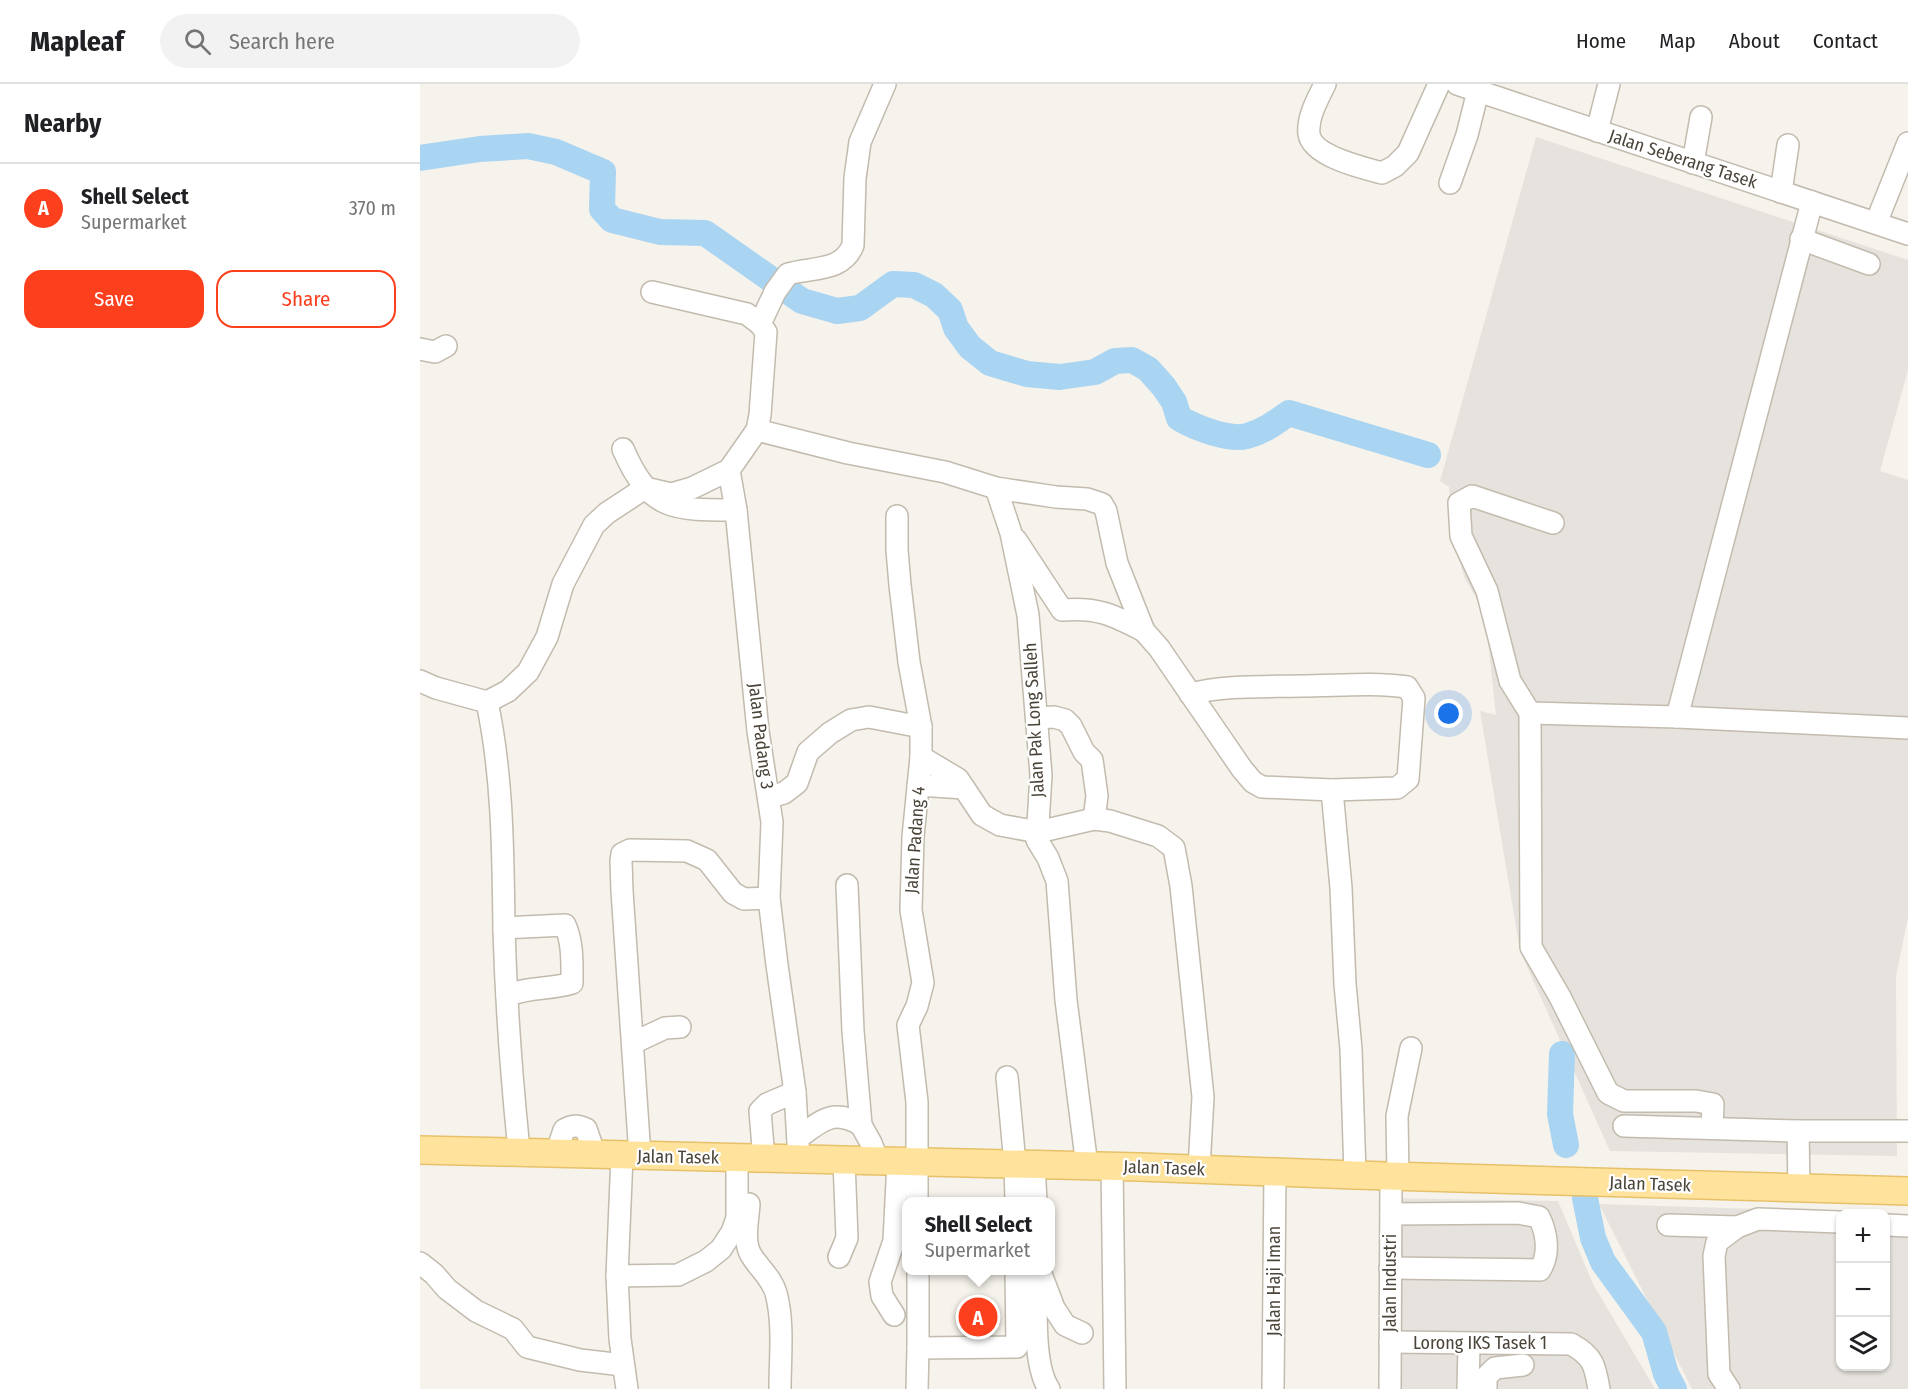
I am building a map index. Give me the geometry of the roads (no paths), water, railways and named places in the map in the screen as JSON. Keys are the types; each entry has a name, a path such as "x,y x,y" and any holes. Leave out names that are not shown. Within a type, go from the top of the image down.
{"main road":[{"name":"Jalan Tasek","path":"420,1150 750,1159 799,1149 844,1161 1199,1168 1355,1175 1908,1191"}],"street":[{"path":"760,324 775,292 788,274 841,262 849,255 852,245 855,178 860,142 885,84"},
{"path":"1324,84 1309,125 1309,136 1314,146 1346,163 1382,173 1395,166 1408,153 1439,84"},
{"name":"Jalan Seberang Tasek","path":"1457,84 1908,234"},
{"path":"1597,131 1609,84"},
{"path":"1450,183 1467,135 1478,91"},
{"path":"1693,162 1701,117"},
{"path":"1876,223 1908,143"},
{"path":"1781,192 1788,145"},
{"path":"1677,717 1812,202"},
{"path":"1801,238 1869,264"},
{"path":"424,689 487,702 508,691 528,672 547,637 563,584 594,525 607,513 645,488 670,494 692,489 729,470 757,430 766,332 760,324 747,314 652,292"},
{"path":"420,349 435,352 446,346"},
{"path":"757,430 848,453 945,472 996,488 1087,499 1102,504 1106,511 1117,563 1144,631 1159,648 1190,694 1253,782 1269,788 1332,790 1398,788 1408,779 1414,698 1407,687 1357,685 1241,688 1190,694"},
{"path":"623,449 637,478 645,488 663,502 683,508 736,510"},
{"name":"Jalan Padang 3","path":"729,470 736,510 758,731 772,822 769,898 795,1092 799,1149"},
{"name":"Jalan Pak Long Salleh","path":"996,488 1011,533 1028,615 1041,775 1037,840 1048,858 1057,881 1066,1000 1100,1166 1115,1388"},
{"path":"1553,523 1472,496 1460,503 1461,536 1486,591 1510,681 1530,713 1531,947 1560,997 1608,1093 1624,1101 1696,1101 1713,1104 1712,1128"},
{"name":"Jalan Padang 4","path":"897,516 901,596 909,662 921,728 921,757 913,837 911,910 923,983 908,1025 916,1102 898,1162"},
{"path":"1011,533 1024,549 1062,610 1084,608 1111,614 1144,631"},
{"path":"487,702 496,763 504,873 507,996 518,1140 517,1153"},
{"path":"1530,713 1677,717 1908,728"},
{"path":"769,797 784,793 797,783 808,752 830,732 851,720 868,717 921,728"},
{"path":"1037,718 1054,717 1065,720 1071,726 1084,752 1092,760 1097,796 1094,819"},
{"path":"921,757 958,779 982,815 1000,825 1038,832 1094,819 1110,821 1158,836 1174,848 1181,886 1203,1097 1199,1168"},
{"path":"918,785 964,788"},
{"path":"1332,790 1341,888 1345,984 1351,1049 1355,1175"},
{"path":"627,1389 623,1365 617,1276 631,1156 633,1043 622,891 622,854 630,850 687,851 707,860 733,893 744,899 769,898"},
{"path":"847,885 853,1031 861,1125 871,1143 898,1162 915,1197"},
{"path":"504,928 566,925 572,958 572,982 559,987 520,990 507,996"},
{"path":"633,1043 665,1028 680,1027"},
{"name":"Jalan Industri","path":"1390,1389 1391,1214 1397,1116 1411,1048"},
{"path":"1007,1077 1025,1164 1035,1197"},
{"path":"617,1276 678,1275 706,1261 721,1249 732,1233 737,1218 760,1111 767,1104 795,1092"},
{"path":"799,1149 818,1124 833,1117 848,1117 861,1125"},
{"path":"1624,1126 1798,1131 1908,1131"},
{"path":"1798,1131 1799,1188"},
{"path":"750,1159 747,1242 751,1257 769,1278 775,1290 780,1312 780,1389"},
{"path":"839,1257 847,1238 844,1161"},
{"path":"894,1315 882,1296 880,1282 894,1241 898,1162"},
{"path":"1017,1197 1025,1164"},
{"name":"Jalan Haji Iman","path":"1273,1389 1275,1172"},
{"path":"1390,1268 1540,1270 1545,1262 1547,1249 1544,1227 1539,1217 1518,1213 1391,1214"},
{"path":"1729,1389 1719,1374 1714,1256 1717,1242 1737,1227 1758,1219 1836,1222"},
{"path":"1668,1225 1737,1227"},
{"path":"1890,1225 1908,1226"},
{"path":"420,1263 476,1311 513,1329 527,1347 580,1360 623,1365"},
{"path":"917,1389 918,1275"},
{"path":"918,1348 1017,1347 1016,1275"},
{"path":"1038,1275 1038,1354 1044,1381 1049,1389"},
{"path":"1040,1275 1054,1308 1065,1324 1082,1333"},
{"name":"Lorong IKS Tasek 1","path":"1390,1342 1571,1344 1586,1352 1595,1368 1599,1389"},
{"path":"1468,1389 1469,1344"},
{"path":"1486,1389 1486,1377 1495,1368 1523,1365"}],"waterway":[{"path":"420,158 480,149 528,146 556,152 603,172 602,209 612,220 660,232 705,233 802,301 837,311 860,308 893,284 914,285 934,295 950,310 956,328 970,347 990,363 1027,374 1060,377 1095,372 1115,361 1132,360 1148,369 1164,387 1174,402 1179,418 1212,432 1231,437 1247,436 1264,430 1289,413 1428,455"},
{"path":"1562,1054 1560,1114 1566,1145"},
{"path":"1585,1198 1593,1238 1603,1262 1654,1332 1666,1374 1674,1389"}],"place":[{"name":"Shell Select","path":"978,1317"}]}
